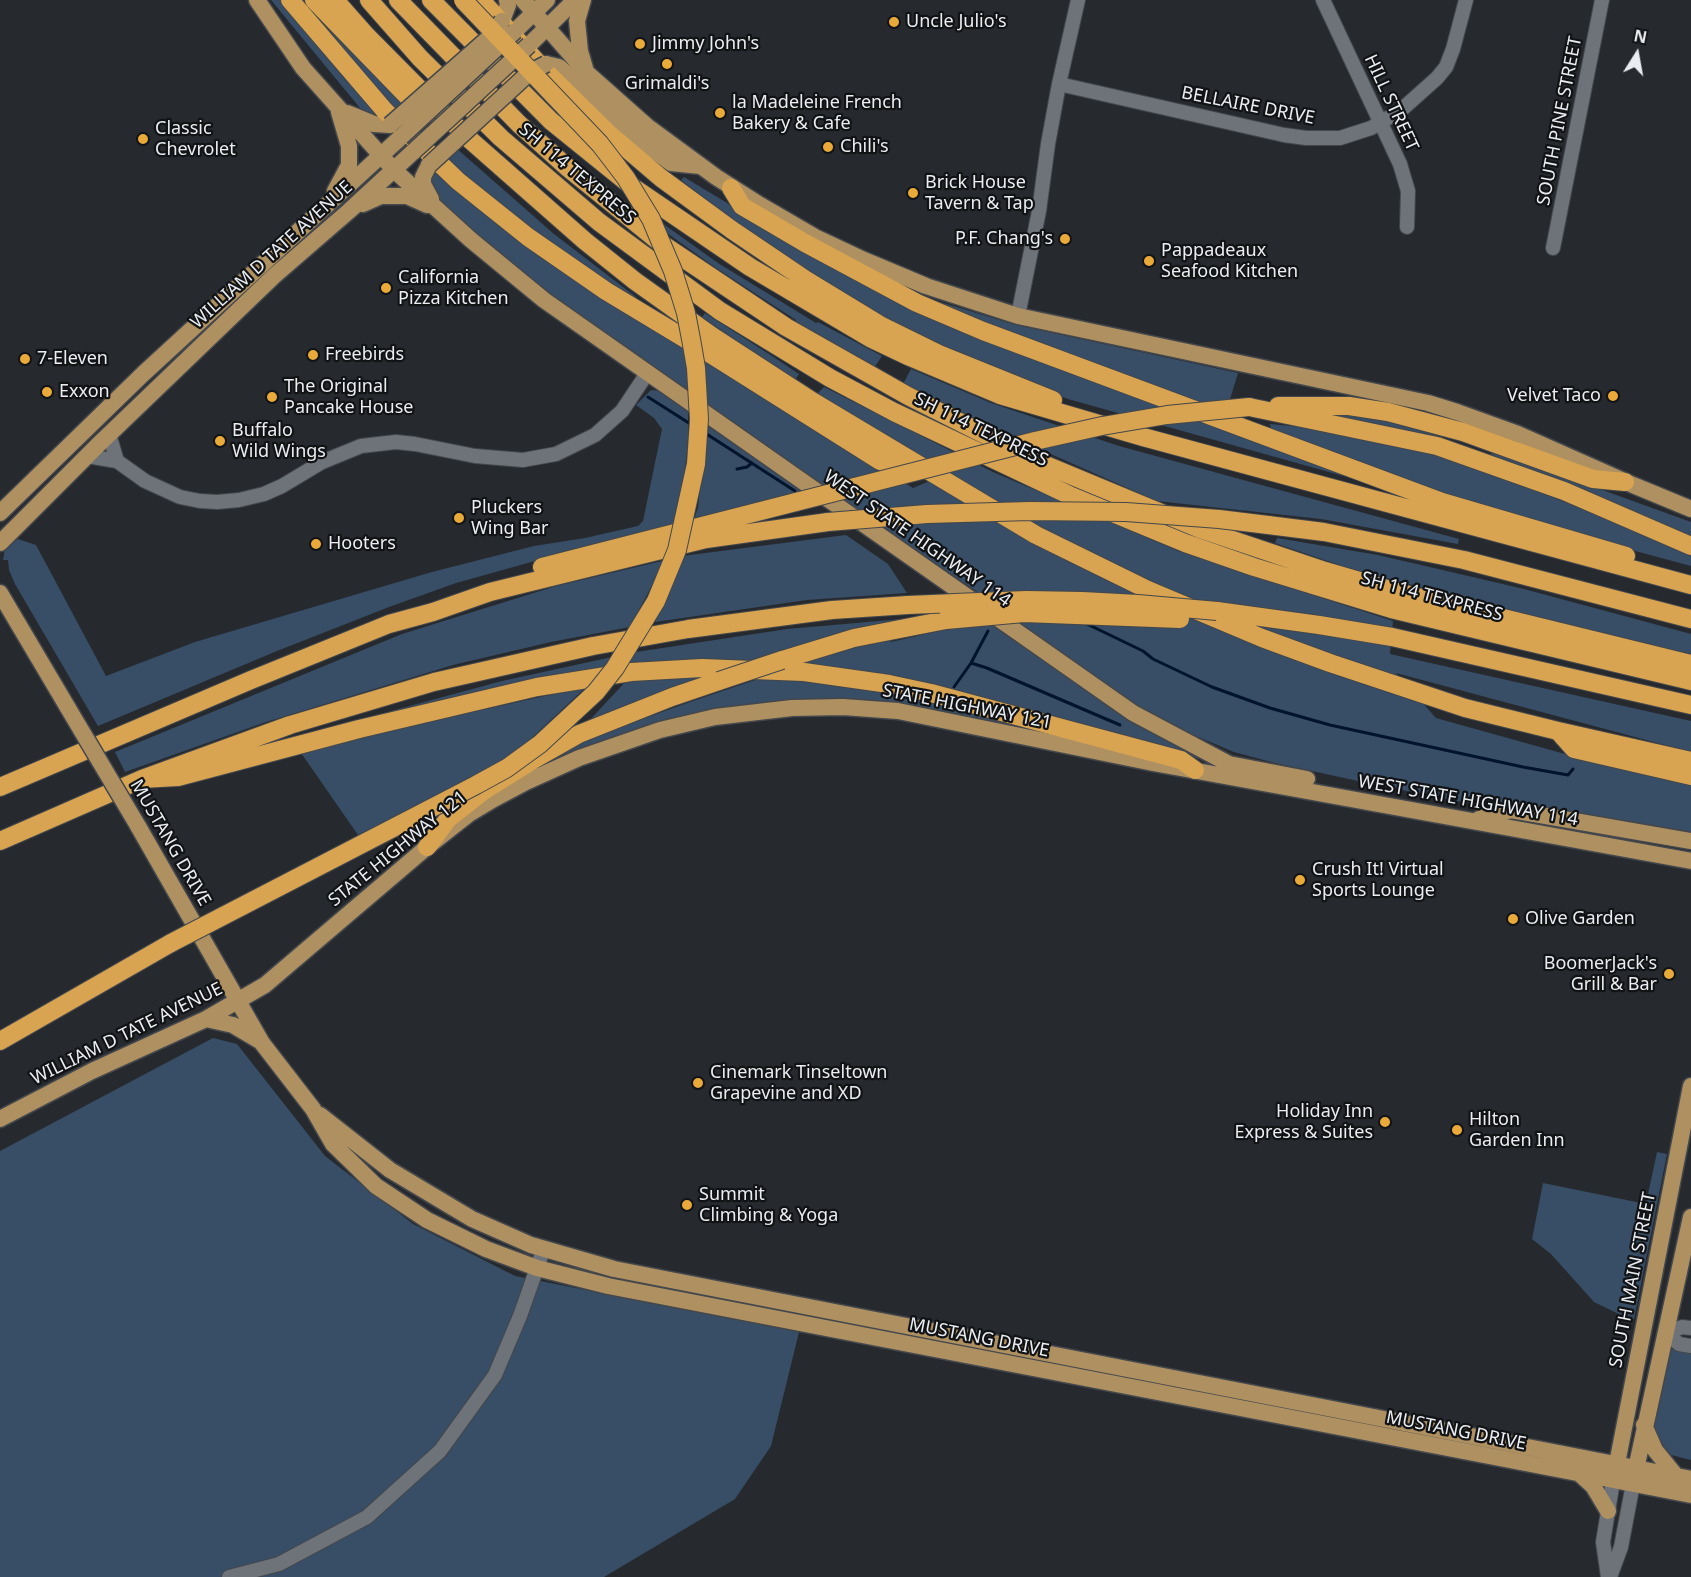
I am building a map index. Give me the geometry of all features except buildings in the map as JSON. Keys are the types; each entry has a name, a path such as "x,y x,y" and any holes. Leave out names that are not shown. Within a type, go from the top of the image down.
{"highway":[{"path":"290,0 385,111 458,181 528,237 606,291 880,461 917,465"},
{"path":"314,0 425,113 539,214 561,219"},
{"path":"335,0 365,34 468,138 635,281 712,336 812,401 1036,535 1148,590 1330,663 1465,708 1691,761"},
{"name":"SH 114 TEXPRESS","path":"369,0 420,58 501,138 599,222 720,311 830,378 894,412 1069,495 1185,543 1254,567 1402,612 1691,681"},
{"name":"SH 114 TEXPRESS","path":"398,0 519,124 568,168 662,244 786,327 908,396 1041,463 1200,529 1325,571 1397,592 1691,664"},
{"path":"431,0 551,121 634,188 690,228 801,298 870,338 956,378 1000,395 1154,440 1691,585"},
{"path":"447,0 481,40 501,73"},
{"path":"0,1041 171,943 507,768 567,721 596,692 615,668 656,601 677,550 696,464 699,419 693,348 686,313 673,271 662,242 639,197 606,153 463,0"},
{"path":"482,0 548,74 606,132 661,178 732,230 806,280 880,325 939,354 1061,403 1076,417"},
{"path":"731,188 742,206 805,243 917,303 983,331 1442,502 1635,558 1672,581"},
{"path":"490,592 513,574 1090,428 1167,415 1249,407 1319,405 1388,411 1463,432 1593,479 1625,482"},
{"path":"1249,407 1437,446 1564,491 1691,546"},
{"path":"0,787 389,624 433,612 490,592 706,539 828,522 927,514 1030,511 1126,512 1219,519 1323,532 1394,544 1691,619"},
{"path":"0,841 142,778 290,725 434,682 593,646 739,622 832,610 1026,600 1138,604 1217,611 1392,637 1691,705"},
{"path":"427,847 448,819 485,790 579,734 672,697 854,638 946,620 1024,613 1191,620 1217,611"},
{"path":"142,778 178,777 359,729 537,687 631,672 702,668 804,672 889,684 931,693 1181,760 1195,770"},
{"path":"1558,731 1574,749 1691,776"}],"main road":[{"name":"WEST STATE HIGHWAY 114","path":"257,0 303,68 394,170 495,260 544,300 1133,713 1229,764 1323,782 1339,797 1691,861"},
{"path":"507,0 509,26"},
{"path":"509,26 528,6 547,0"},
{"name":"WILLIAM D TATE AVENUE","path":"0,543 274,276 394,170 547,28 574,0"},
{"path":"583,0 577,21 580,51 586,72"},
{"path":"528,6 586,72 648,127 731,188 815,237 864,260 926,286 1018,316 1428,403 1486,421 1691,509"},
{"name":"WILLIAM D TATE AVENUE","path":"0,513 121,395 382,155 396,131 491,36 509,26"},
{"path":"436,208 423,184 423,177 429,165 529,73 546,64 559,67 636,136 672,163 701,166"},
{"path":"338,108 396,131"},
{"path":"327,205 349,165 350,146 338,108"},
{"path":"349,211 381,196 407,196 436,208"},
{"path":"225,323 230,308 263,276 263,264"},
{"path":"98,445 97,435 117,414 121,395"},
{"name":"MUSTANG DRIVE","path":"0,593 138,826 262,1043 313,1109 333,1144 376,1186 427,1220 486,1249 537,1268 608,1286 1581,1475 1615,1473"},
{"name":"STATE HIGHWAY 121","path":"238,1000 265,984 427,847 469,814 494,799 579,758 660,730 715,717 792,708 843,707 898,711 1339,797"},
{"path":"1472,821 1511,810 1691,841"},
{"path":"252,1024 265,984"},
{"name":"WILLIAM D TATE AVENUE","path":"0,1119 92,1071 206,1019 238,1000"},
{"path":"206,1019 233,1025 262,1043"},
{"name":"SOUTH MAIN STREET","path":"1615,1473 1665,1226 1685,1149 1691,1086"},
{"name":"MUSTANG DRIVE","path":"313,1109 390,1170 428,1194 503,1234 614,1269 1246,1392 1615,1473 1684,1478"},
{"path":"1634,1476 1690,1223 1665,1226"},
{"path":"800,1324 804,1306"},
{"path":"1644,1329 1666,1333"},
{"path":"1243,1410 1246,1392"},
{"path":"1644,1425 1655,1450 1684,1478"},
{"path":"1581,1475 1593,1486 1608,1511"},
{"name":"MUSTANG DRIVE","path":"1634,1476 1691,1495"}],"street":[{"path":"1018,316 1039,211 1059,84 1078,0"},
{"name":"HILL STREET","path":"1323,0 1406,180 1409,201 1407,226"},
{"name":"BELLAIRE DRIVE","path":"1059,84 1306,138 1340,138 1363,131 1381,122 1400,111 1425,91 1446,67 1459,32 1466,0"},
{"name":"SOUTH PINE STREET","path":"1553,248 1602,0"},
{"path":"98,445 145,481 166,492 200,501 239,500 264,494 322,462 369,445 396,442 475,456 523,460 556,454 595,435 622,411 648,372"},
{"path":"98,445 117,461"},
{"path":"229,1577 279,1564 367,1517 440,1451 495,1375 544,1248"},
{"path":"1691,1328 1682,1327 1666,1333 1679,1344 1691,1346"},
{"path":"1609,1577 1603,1542 1615,1473"},
{"path":"1609,1577 1621,1547 1634,1476"}],"shaded area":[{"path":"271,0 281,0 342,76 382,116 370,115 360,108"},
{"path":"298,0 305,0 404,105 394,110"},
{"path":"456,148 554,234 636,297 634,300 548,243 444,160"},
{"path":"434,170 650,326 913,488 949,473 817,394 824,387 993,472 1178,551 1393,621 1390,654 1691,721 1691,752 1396,673 1436,718 1608,766 1691,783 1691,833 1671,835 1516,807 1467,803 1372,784 1234,752 1165,723 1101,685 972,588 800,474 533,283 440,203 433,190 430,177"},
{"path":"684,177 815,256 1355,476 1354,479 1068,399 1000,374 901,328 791,263 681,180"},
{"path":"662,223 718,263 816,323 882,356 874,368 796,323 796,320 667,233"},
{"path":"940,302 1016,325 1238,373 1225,416 939,306"},
{"path":"705,313 799,374 795,380 702,317"},
{"path":"911,369 991,403 1119,446 1459,539 1458,544 1321,519 1157,501 1001,432 903,384"},
{"path":"651,390 661,391 688,410 685,469 674,525 456,583 277,651 98,726 15,584 9,570 8,560 3,560 5,548 11,540 14,542 18,539 36,545 106,676 195,642 432,572 534,546 638,526 643,521 662,429 654,418 636,405"},
{"path":"1350,413 1439,430 1436,440 1319,416"},
{"path":"707,422 804,492 694,519 698,508"},
{"path":"1270,424 1323,429 1430,450 1691,551 1691,566 1498,514 1271,430"},
{"path":"1492,450 1691,522 1691,536 1491,455"},
{"path":"846,535 888,564 907,593 807,600 655,622 682,556"},
{"path":"1277,538 1378,555 1524,589 1691,634 1691,654 1531,616 1348,568 1275,543"},
{"path":"662,561 657,576 630,627 551,642 453,665 266,722 125,772 115,752 402,634 556,586"},
{"path":"902,619 902,623 754,662 625,667 636,652 787,629"},
{"path":"994,624 1208,761 802,665 802,659 890,638 891,642 952,628"},
{"path":"612,657 601,670 360,724 358,720 502,681"},
{"path":"723,673 587,723 628,679"},
{"path":"770,675 904,694 1014,722 1013,727 835,701 749,704 668,719 582,748 534,769 581,741"},
{"path":"586,687 521,748 476,777 358,835 299,750"},
{"path":"213,1038 237,1044 325,1156 413,1224 515,1276 799,1332 771,1446 735,1499 604,1577 0,1577 0,1151"},
{"path":"1657,1152 1667,1154 1634,1319 1629,1319 1594,1302 1551,1254 1532,1239 1543,1183 1646,1204"},
{"path":"1668,1348 1691,1352 1691,1460 1667,1454 1651,1423"}],"waterway":[{"path":"648,397 692,425"},
{"path":"705,433 795,491"},
{"path":"737,469 747,467 752,463"},
{"path":"1087,624 1212,687 1270,708 1330,725 1523,767 1568,775 1573,769"},
{"path":"954,687 971,663 988,631"},
{"path":"971,663 1120,725"}],"place":[{"name":"Uncle Julio's","path":"894,22"},
{"name":"Jimmy John's","path":"640,44"},
{"name":"Grimaldi's","path":"667,64"},
{"name":"la Madeleine French Bakery & Cafe","path":"720,113"},
{"name":"Classic Chevrolet","path":"143,139"},
{"name":"Chili's","path":"828,147"},
{"name":"Brick House Tavern & Tap","path":"913,193"},
{"name":"P.F. Chang's","path":"1065,239"},
{"name":"Pappadeaux Seafood Kitchen","path":"1149,261"},
{"name":"California Pizza Kitchen","path":"386,288"},
{"name":"Freebirds","path":"313,355"},
{"name":"7-Eleven","path":"25,359"},
{"name":"Exxon","path":"47,392"},
{"name":"Velvet Taco","path":"1613,396"},
{"name":"The Original Pancake House","path":"272,397"},
{"name":"Buffalo Wild Wings","path":"220,441"},
{"name":"Pluckers Wing Bar","path":"459,518"},
{"name":"Hooters","path":"316,544"},
{"name":"Crush It! Virtual Sports Lounge","path":"1300,880"},
{"name":"Olive Garden","path":"1513,919"},
{"name":"BoomerJack's Grill & Bar","path":"1669,974"},
{"name":"Cinemark Tinseltown Grapevine and XD","path":"698,1083"},
{"name":"Holiday Inn Express & Suites","path":"1385,1122"},
{"name":"Hilton Garden Inn","path":"1457,1130"},
{"name":"Summit Climbing & Yoga","path":"687,1205"}]}
